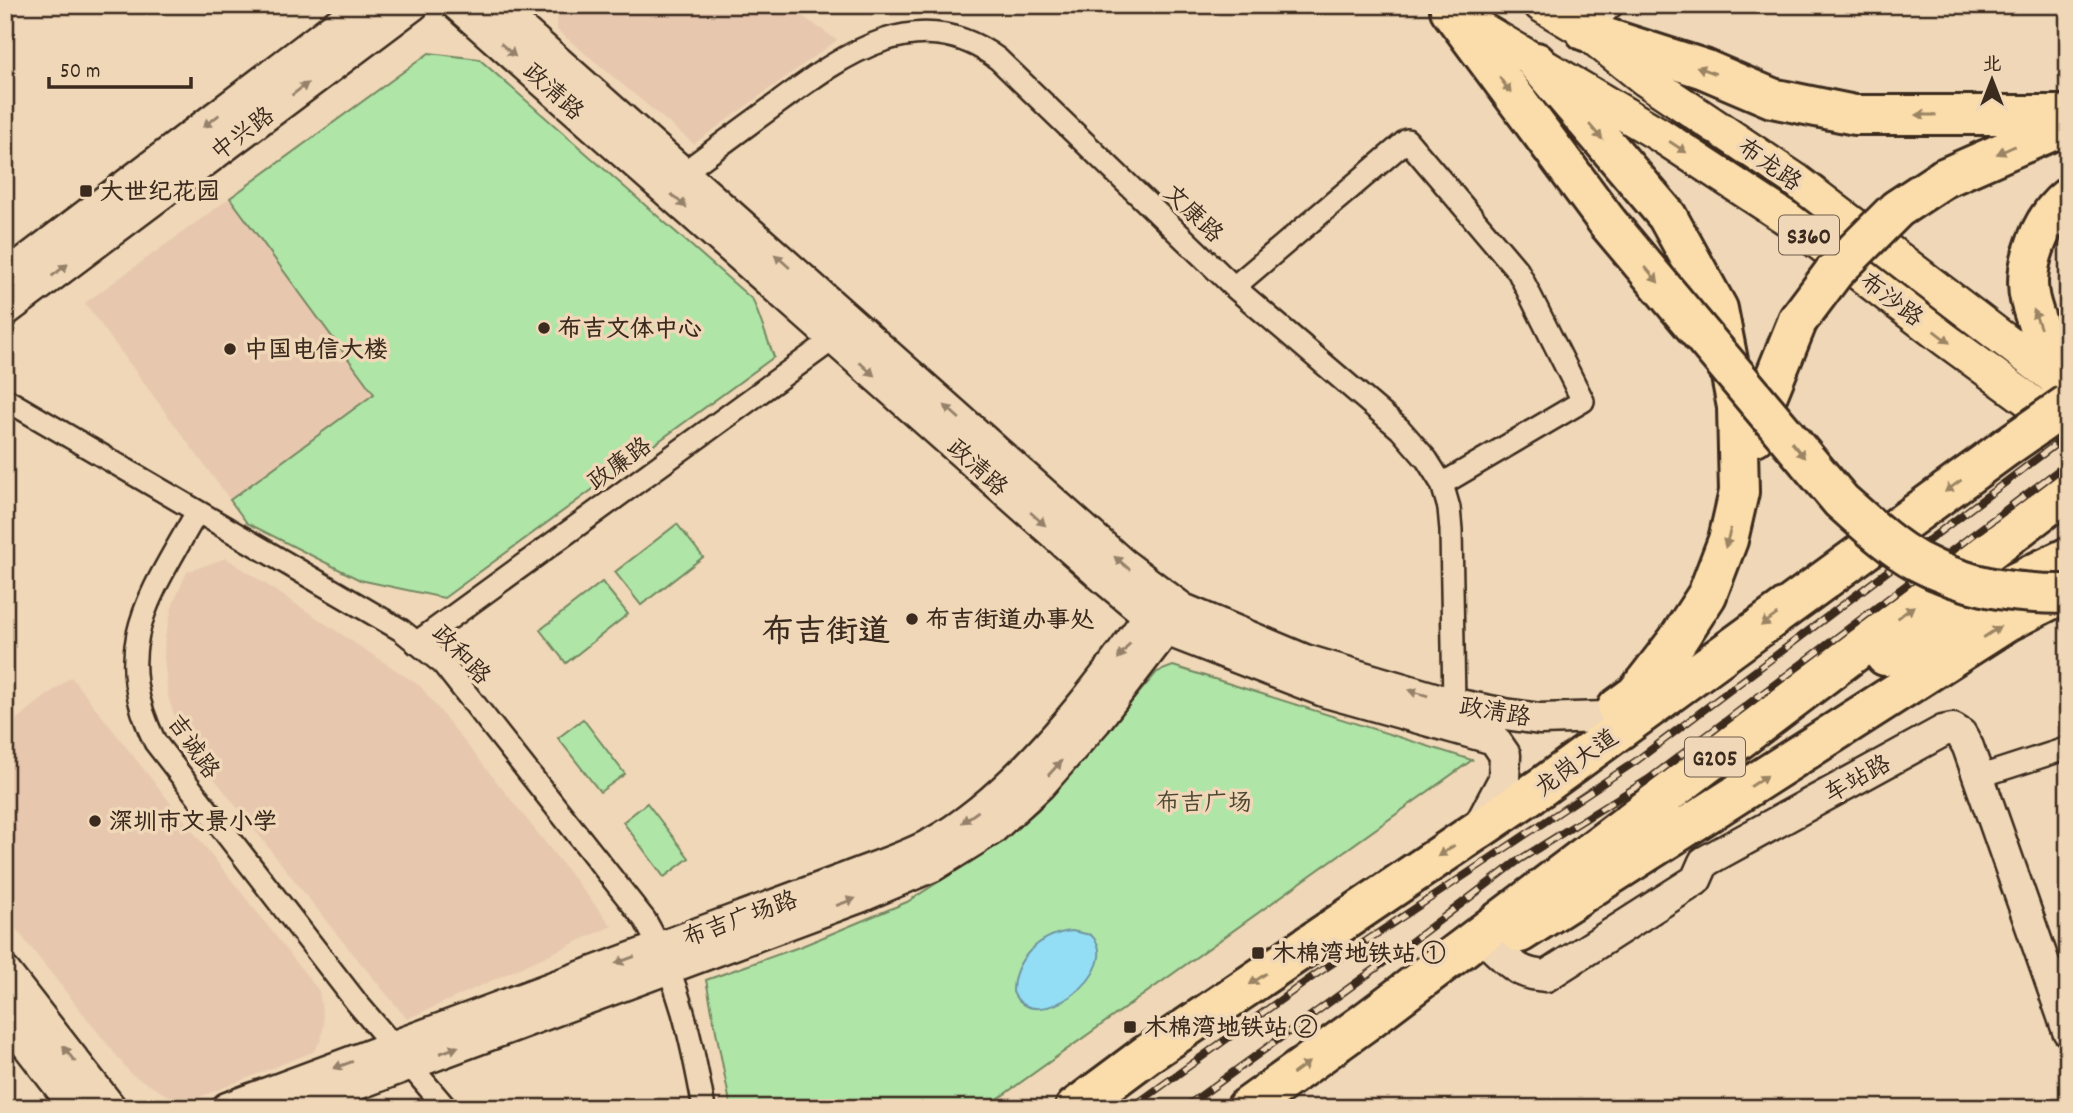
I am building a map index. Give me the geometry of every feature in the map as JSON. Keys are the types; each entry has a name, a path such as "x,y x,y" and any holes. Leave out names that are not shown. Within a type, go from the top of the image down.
{"highway":[{"path":"1446,8 1608,223 1841,501 1916,561 1972,585 2025,594 2068,593"},
{"path":"1599,18 1704,69 1772,98 1855,114 2068,114"},
{"path":"1536,62 1667,216 1718,309 1737,407 1739,492"},
{"path":"1543,786 1605,717 1636,694 1678,641 1707,595 1728,540 1766,399 1798,320 1834,272 1897,209 1944,178 2068,124"},
{"path":"2065,392 2029,298 2029,269 2040,233 2058,204 2068,197"},
{"name":"龙岗大道","path":"1075,1108 1146,1055 1543,786 2008,446 2065,392"},
{"name":"G205","path":"1246,1108 1364,1023 2068,491"},
{"path":"1494,949 1858,673 1962,608 2068,557"},
{"path":"1364,1023 1494,949 2007,622 2068,593"}],"main road":[{"name":"布龙路","path":"1541,5 1599,18 1645,79 1797,181 2065,392"},
{"name":"S360","path":"1446,8 1536,62"},
{"name":"布沙路","path":"1536,62 1660,135 1788,219 2068,429"}],"street":[{"name":"中兴路","path":"5,277 363,5"},
{"name":"中兴路","path":"5,311 413,5"},
{"name":"政清路","path":"457,5 1122,563 1165,612 1305,660 1452,715 1494,739 1505,755 1504,779 1477,830"},
{"name":"政清路","path":"494,5 683,173 844,332"},
{"path":"529,5 533,26 545,51"},
{"name":"文康路","path":"683,173 827,67 869,44 909,33 947,34 974,43 998,59 1234,287 1400,429 1427,460 1442,484 1449,508 1452,715"},
{"path":"1234,287 1407,140 1518,271 1583,401 1442,484"},
{"name":"政廉路","path":"416,643 844,332"},
{"name":"政和路","path":"5,399 401,630 443,664 637,909 665,957 684,1012 704,1108"},
{"name":"吉诚路","path":"197,512 147,601 139,624 134,648 134,673 144,720 155,742 357,1003 446,1108"},
{"name":"布吉广场路","path":"227,1108 401,1055 665,957 930,844 977,813 1024,769 1079,707 1136,635 1165,612"},
{"name":"政清路","path":"1452,715 1541,719 1605,717"},
{"name":"车站路","path":"1494,949 1517,970 1546,976 1696,880 1704,862 1943,731 1953,729 1961,734 2061,992 2068,1031"},
{"path":"1978,777 2068,748"},
{"path":"5,972 111,1108"},
{"path":"5,1016 76,1108"},
{"name":"布吉广场路","path":"293,1108 401,1055"}],"shaded area":[{"path":"557,5 786,5 837,40 694,144 557,30"},
{"name":"中国电信大楼","path":"230,198 374,394 230,500 85,303"},
{"path":"226,558 420,686 612,926 407,1019 192,750 174,715 168,696 164,657 165,637 173,604 187,572"},
{"name":"深圳市文景小学","path":"71,677 319,991 324,1024 321,1040 313,1052 182,1104 131,1074 5,915 5,728"}],"green space":[{"name":"布吉文体中心","path":"429,53 479,59 753,300 774,357 444,598 360,580 247,523 230,500 374,394 230,198"},
{"path":"677,524 703,557 641,605 615,572"},
{"path":"602,582 628,614 566,663 540,630"},
{"name":"布吉广场","path":"1173,666 1472,760 985,1108 731,1108 706,980 802,946 907,902 996,845 1038,810 1157,672"},
{"path":"583,719 625,774 600,792 558,738"},
{"path":"647,803 689,858 664,877 623,822"}],"water":[{"path":"1072,931 1091,935 1099,949 1097,965 1088,981 1056,1004 1039,1008 1024,1005 1013,992 1014,980 1023,959 1030,950 1049,937"}],"railway":[{"path":"1131,1108 1315,975 1636,761 2068,435"},
{"path":"1184,1108 1519,860 1649,779 2068,463"}],"place":[{"name":"大世纪花园","path":"86,191"},
{"name":"布吉文体中心","path":"544,328"},
{"name":"中国电信大楼","path":"230,349"},
{"name":"布吉街道办事处","path":"912,619"},
{"name":"深圳市文景小学","path":"95,821"},
{"name":"木棉湾地铁站 ①","path":"1258,953"},
{"name":"木棉湾地铁站 ②","path":"1130,1027"}],"district":[{"name":"布吉街道","path":"826,630"}]}
